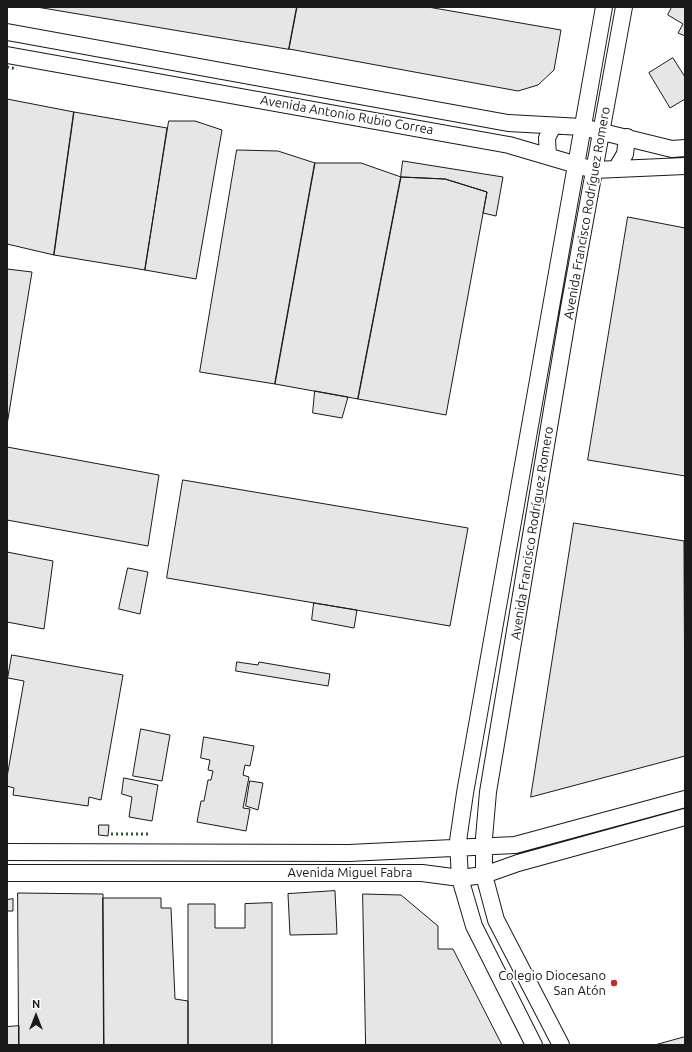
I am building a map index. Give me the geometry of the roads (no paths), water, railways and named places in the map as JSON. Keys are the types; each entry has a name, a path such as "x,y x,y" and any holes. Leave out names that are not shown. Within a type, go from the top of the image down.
{"street":[{"name":"Avenida Francisco Rodríguez Romero","path":"534,1045 474,926 460,878 458,848 465,793 604,7"},
{"name":"Avenida Francisco Rodríguez Romero","path":"561,1045 496,920 484,875 484,846 488,792 569,308 624,7"},
{"name":"Avenida Antonio Rubio Correa","path":"7,32 508,123 582,127 601,130 672,149 685,148"},
{"name":"Avenida Antonio Rubio Correa","path":"7,54 493,142 548,156 594,170 685,166"},
{"path":"548,156 547,138 553,126"},
{"name":"Avenida Francisco Rodríguez Romero","path":"616,169 625,154 627,137"},
{"name":"Avenida Miguel Fabra","path":"7,852 348,853 516,845 685,799"},
{"name":"Avenida Miguel Fabra","path":"7,873 422,873 460,878 484,875 518,863 685,817"}],"place":[{"name":"Colegio Diocesano San Atón","path":"614,983"}]}
